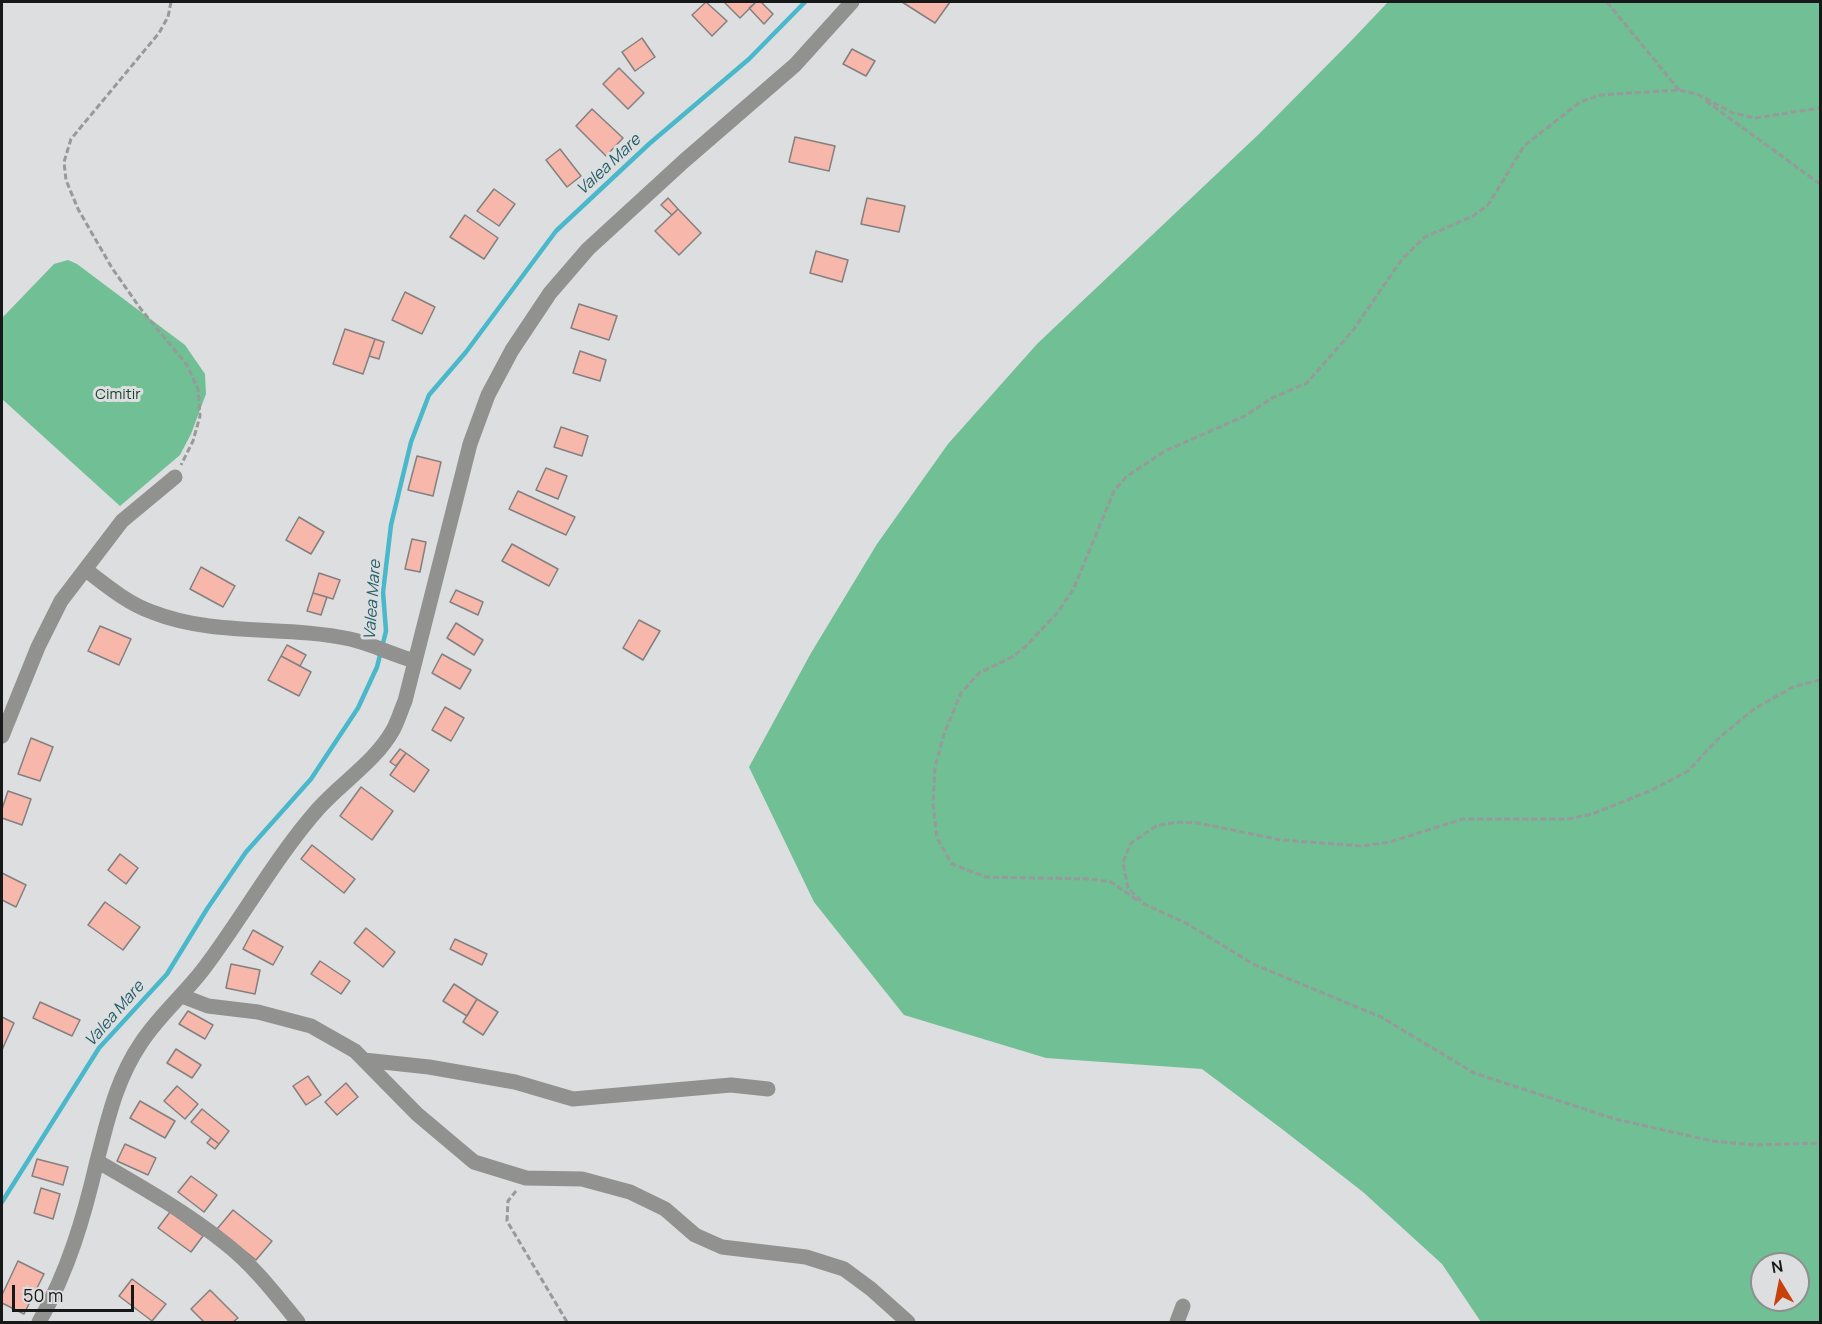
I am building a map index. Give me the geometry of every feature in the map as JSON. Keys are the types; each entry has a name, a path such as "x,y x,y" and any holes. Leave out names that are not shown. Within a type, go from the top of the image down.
{"street":[{"path":"39,1323 67,1266 82,1221 110,1107 123,1072 161,1016 182,996 206,966 298,833 320,807 373,756 393,731 405,701 470,444 488,395 512,350 550,293 588,249 795,64 852,2"},
{"path":"2,736 38,646 62,601 122,521 175,477"},
{"path":"86,570 129,602 185,623 351,639 392,655 415,661"},
{"path":"182,996 208,1006 258,1012 311,1026 355,1051 417,1114 474,1162 526,1178 582,1179 630,1192 665,1209 695,1235 722,1247 806,1257 844,1269 871,1289 908,1323"},
{"path":"364,1060 429,1067 515,1082 573,1099 731,1085 768,1089"},
{"path":"97,1161 184,1213 227,1245 269,1286 298,1323"},
{"path":"1177,1323 1183,1305"}],"path":[{"path":"171,2 168,17 159,33 71,139 64,162 66,180 78,209 112,268 140,308 187,365 198,389 200,416 193,441 175,477"},
{"path":"1607,2 1679,90"},
{"path":"1821,108 1755,118 1733,113 1697,94 1679,90 1600,95 1580,102 1524,146 1488,205 1473,216 1425,237 1402,259 1354,329 1307,383 1272,398 1245,416 1165,451 1126,477 1114,491 1073,590 1057,613 1026,646 1014,656 979,673 961,693 944,734 935,768 934,791 937,838 952,864 986,878 1090,879 1111,882 1144,904 1186,923 1253,964 1381,1017 1474,1073 1615,1119 1712,1141 1755,1145 1821,1143"},
{"path":"1697,94 1821,184"},
{"path":"1144,904 1128,888 1123,862 1131,843 1156,826 1177,822 1198,823 1281,840 1362,846 1390,842 1463,819 1569,819 1592,814 1652,790 1688,771 1720,737 1754,709 1793,687 1821,680"},
{"path":"526,1178 508,1201 507,1221 567,1323"}],"green space":[{"path":"1388,2 1820,2 1820,1322 1481,1322 1442,1264 1363,1192 1202,1069 1046,1058 904,1015 814,902 749,767 811,653 877,544 948,444 1037,344 1260,133"},
{"name":"Cimitir","path":"68,260 77,264 185,345 205,374 206,394 191,434 180,455 120,506 2,399 2,318 54,264"}],"building":[{"path":"706,2 727,21 712,36 692,15"},
{"path":"724,2 756,2 740,18"},
{"path":"756,2 761,2 773,14 764,24 749,8"},
{"path":"902,2 950,2 935,23"},
{"path":"642,38 655,57 635,71 622,52"},
{"path":"852,49 875,61 866,76 843,64"},
{"path":"619,68 644,93 628,109 603,84"},
{"path":"592,109 623,138 606,156 576,126"},
{"path":"795,137 835,146 829,171 789,162"},
{"path":"560,149 581,176 567,187 546,160"},
{"path":"494,189 515,204 499,226 477,211"},
{"path":"668,198 678,209 672,215 661,205"},
{"path":"867,198 905,206 899,232 861,224"},
{"path":"678,209 701,233 679,255 655,231"},
{"path":"465,215 498,238 484,259 450,237"},
{"path":"816,251 848,260 842,282 810,273"},
{"path":"405,292 435,307 422,334 392,320"},
{"path":"579,304 617,316 609,340 571,328"},
{"path":"345,329 375,339 363,374 333,364"},
{"path":"375,339 384,342 379,359 369,356"},
{"path":"580,351 606,360 600,381 573,373"},
{"path":"561,427 588,436 582,456 554,447"},
{"path":"417,456 441,462 433,496 408,490"},
{"path":"546,468 567,476 558,499 536,490"},
{"path":"518,491 575,517 566,535 509,509"},
{"path":"299,517 324,532 311,554 286,540"},
{"path":"412,539 426,542 420,572 405,569"},
{"path":"512,544 558,569 549,586 502,561"},
{"path":"201,567 235,586 223,607 190,589"},
{"path":"319,573 340,580 333,599 313,593"},
{"path":"456,590 483,602 478,615 450,602"},
{"path":"313,593 327,597 321,615 307,611"},
{"path":"639,620 660,631 643,660 623,648"},
{"path":"456,623 483,640 474,655 447,638"},
{"path":"100,626 131,639 119,665 88,651"},
{"path":"287,645 306,655 300,666 281,656"},
{"path":"442,654 471,670 460,689 432,673"},
{"path":"281,656 311,672 299,696 268,680"},
{"path":"445,707 464,718 451,741 432,730"},
{"path":"31,738 53,747 40,781 18,774"},
{"path":"400,749 406,753 396,766 390,762"},
{"path":"406,753 429,770 414,792 390,775"},
{"path":"361,787 393,811 372,840 340,816"},
{"path":"8,791 31,799 22,825 2,818 2,809"},
{"path":"312,845 355,879 344,893 301,859"},
{"path":"120,854 138,868 126,884 108,870"},
{"path":"2,873 26,885 16,907 2,900"},
{"path":"105,902 140,927 123,950 88,925"},
{"path":"366,928 395,952 383,967 354,943"},
{"path":"253,930 283,947 273,965 243,949"},
{"path":"455,939 487,954 482,965 450,949"},
{"path":"320,961 350,981 341,994 311,974"},
{"path":"231,964 260,970 255,994 226,988"},
{"path":"454,984 477,999 467,1016 443,1001"},
{"path":"477,999 498,1012 483,1035 463,1022"},
{"path":"40,1002 80,1020 72,1036 33,1018"},
{"path":"188,1011 213,1025 205,1039 179,1024"},
{"path":"2,1017 14,1023 2,1050"},
{"path":"176,1049 201,1065 192,1078 167,1063"},
{"path":"308,1076 321,1095 306,1105 293,1086"},
{"path":"346,1083 358,1097 337,1115 325,1102"},
{"path":"177,1086 198,1104 185,1119 164,1101"},
{"path":"140,1101 175,1121 165,1138 130,1118"},
{"path":"202,1109 229,1131 219,1144 191,1122"},
{"path":"211,1138 219,1144 215,1149 207,1143"},
{"path":"125,1144 156,1158 148,1175 117,1161"},
{"path":"37,1159 68,1167 63,1185 32,1176"},
{"path":"191,1176 217,1195 204,1212 178,1192"},
{"path":"41,1188 60,1194 53,1219 34,1213"},
{"path":"233,1210 272,1241 256,1260 217,1229"},
{"path":"170,1212 203,1236 191,1252 158,1228"},
{"path":"18,1261 44,1274 24,1314 2,1303 2,1295"},
{"path":"132,1279 166,1304 152,1321 119,1296"},
{"path":"210,1290 238,1318 233,1322 204,1322 191,1309"}],"waterway":[{"name":"Valea Mare","path":"2,1202 99,1048 167,974 246,852 311,779 358,708 377,667 386,631 383,592 391,525 411,442 429,395 466,352 556,231 649,144 749,59 805,2"}]}
